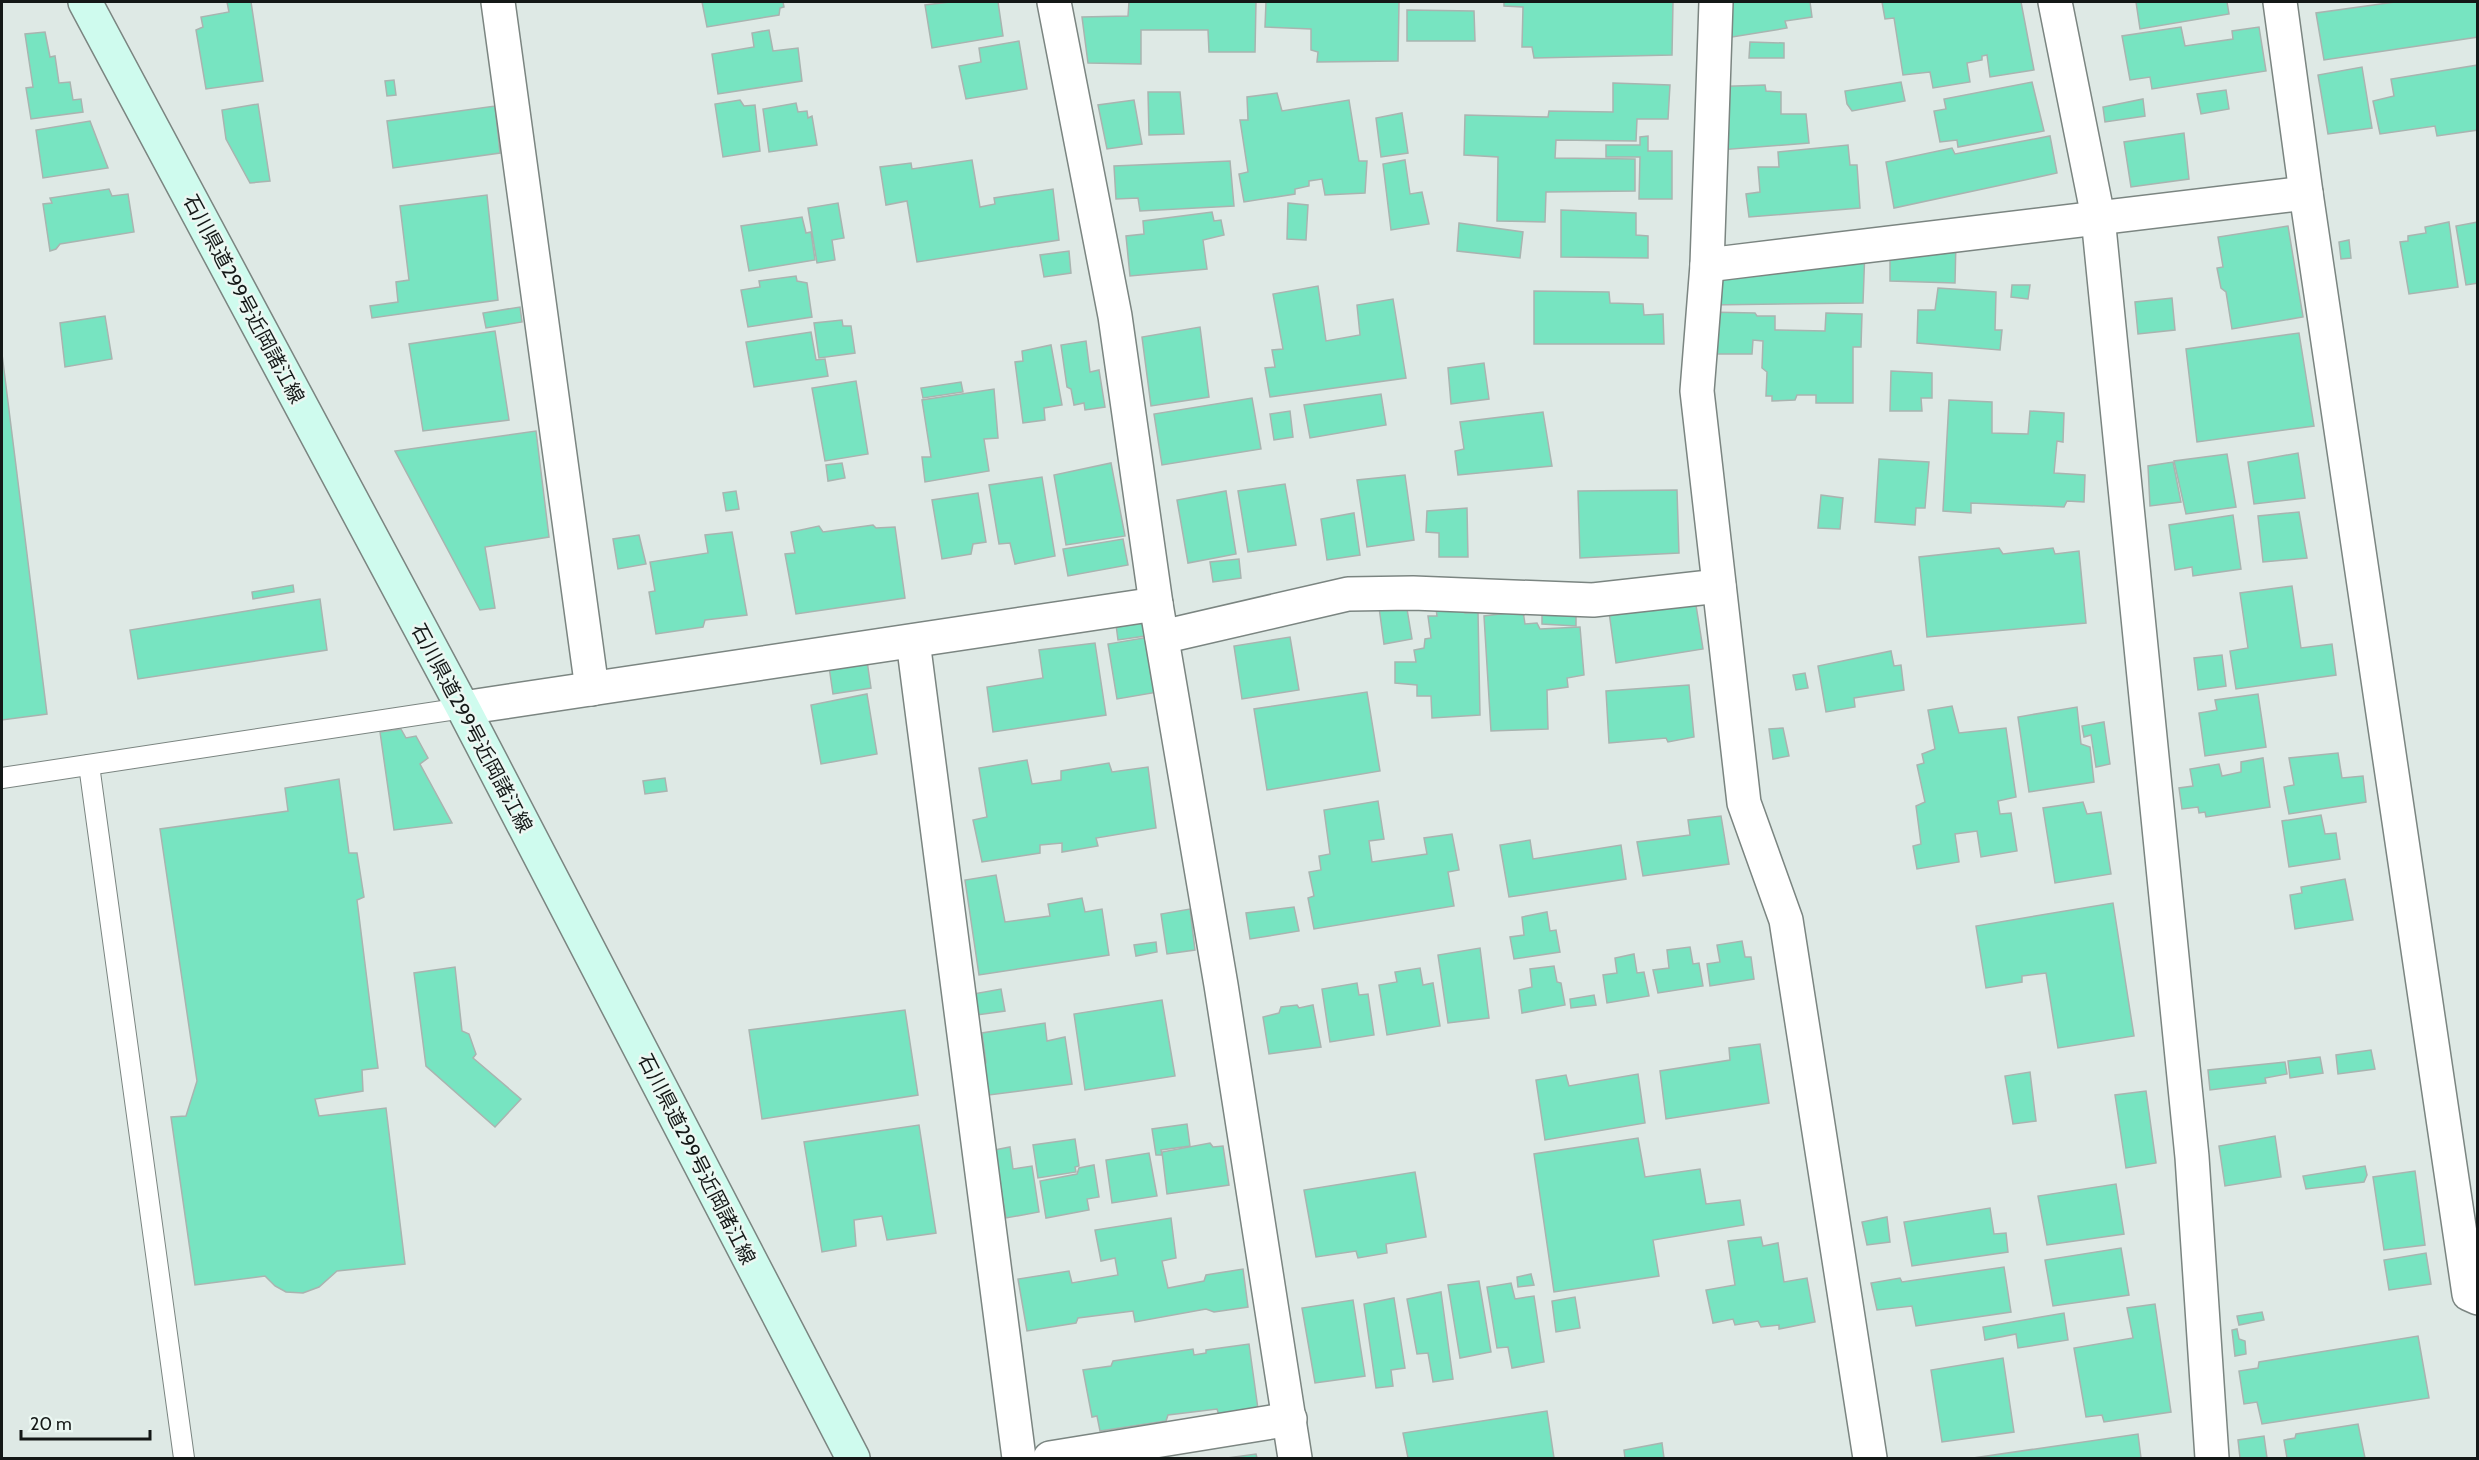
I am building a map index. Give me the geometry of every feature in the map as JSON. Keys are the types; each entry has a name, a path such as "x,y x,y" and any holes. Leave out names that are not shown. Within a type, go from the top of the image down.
{"main road":[{"name":"石川県道299号近岡諸江線","path":"85,2 463,708 853,1458"}],"street":[{"path":"498,2 592,689"},
{"path":"1054,2 1115,316 1156,604 1221,985 1295,1458"},
{"path":"1716,2 1707,265 1697,391 1744,803 1786,920 1870,1458"},
{"path":"2055,2 2098,217 2192,1157 2212,1458"},
{"path":"2280,2 2306,193 2469,1294 2478,1298"},
{"path":"1707,265 2306,193"},
{"path":"1162,637 1348,594 1413,593 1593,600 1719,586"},
{"path":"463,708 1156,604"},
{"path":"913,641 1020,1458"},
{"path":"1050,1458 1290,1419"}],"lane":[{"path":"2,778 463,708"},
{"path":"89,765 184,1458"}],"building":[{"path":"227,2 251,2 263,81 206,89 196,30 203,27 201,17 229,12"},
{"path":"702,2 783,2 784,7 780,8 779,15 707,27"},
{"path":"950,2 998,2 1003,36 932,48 925,5"},
{"path":"1129,2 1256,2 1255,52 1209,52 1208,30 1141,30 1141,64 1088,63 1082,17 1128,16"},
{"path":"1266,2 1399,2 1398,61 1317,62 1318,52 1311,50 1311,29 1265,27"},
{"path":"1504,2 1673,2 1672,55 1534,58 1532,47 1522,47 1523,7 1504,6"},
{"path":"1712,2 1810,2 1812,17 1785,21 1787,28 1720,39"},
{"path":"1882,2 2021,2 2034,70 1990,77 1987,55 1982,56 1982,60 1967,63 1970,82 1933,88 1930,72 1903,75 1894,18 1885,19"},
{"path":"2136,2 2227,2 2229,14 2140,29"},
{"path":"2395,2 2478,2 2478,37 2324,60 2316,13"},
{"path":"1407,10 1474,11 1475,41 1407,41"},
{"path":"2181,27 2185,46 2233,39 2232,31 2259,27 2266,71 2152,89 2150,77 2130,80 2122,36"},
{"path":"769,30 773,51 798,48 802,81 718,94 712,54 754,47 752,33"},
{"path":"45,32 50,57 55,56 59,83 70,82 73,100 81,99 83,112 31,119 26,88 33,87 25,34"},
{"path":"1019,41 1027,89 966,99 959,66 981,62 979,48"},
{"path":"1750,42 1784,43 1784,58 1749,58"},
{"path":"2478,65 2478,130 2437,136 2435,126 2380,134 2373,101 2394,96 2391,79"},
{"path":"2362,67 2372,128 2328,134 2318,75"},
{"path":"394,80 396,95 387,96 385,81"},
{"path":"1901,82 1905,101 1852,111 1847,104 1845,91"},
{"path":"2032,82 2044,131 1958,147 1957,140 1940,142 1934,111 1946,109 1944,99"},
{"path":"1613,83 1670,85 1668,119 1637,119 1636,141 1556,140 1555,158 1635,159 1635,191 1546,192 1545,222 1497,221 1498,157 1464,155 1465,115 1548,117 1549,111 1613,112"},
{"path":"1765,85 1766,91 1781,92 1781,114 1806,114 1809,143 1706,151 1706,87"},
{"path":"2226,90 2229,109 2201,114 2197,94"},
{"path":"1148,92 1180,92 1184,134 1149,135"},
{"path":"1277,93 1282,111 1349,100 1359,161 1367,161 1365,193 1325,195 1322,179 1309,181 1309,186 1295,189 1295,194 1244,202 1239,174 1248,172 1240,120 1248,120 1247,97"},
{"path":"2143,99 2145,116 2105,122 2103,107"},
{"path":"740,100 744,106 755,105 760,151 723,157 715,104"},
{"path":"1134,100 1142,144 1107,149 1098,105"},
{"path":"796,103 798,112 807,111 808,118 812,116 817,145 769,152 763,109"},
{"path":"258,104 270,181 250,183 226,139 222,110"},
{"path":"495,106 500,153 393,168 387,121"},
{"path":"1402,113 1408,153 1381,157 1376,118"},
{"path":"90,121 108,168 43,178 36,130"},
{"path":"2184,133 2189,179 2131,187 2124,142"},
{"path":"1648,136 1648,151 1672,151 1672,199 1639,199 1640,157 1606,157 1606,145 1640,145 1640,137"},
{"path":"2050,136 2057,173 1894,208 1886,162 1952,148 1955,154"},
{"path":"1848,145 1850,165 1857,165 1860,208 1749,217 1746,194 1760,192 1758,167 1779,167 1778,152"},
{"path":"972,160 980,207 995,204 994,198 1053,189 1059,240 917,262 907,201 886,205 880,167 911,163 912,169"},
{"path":"1405,160 1410,194 1422,192 1429,224 1391,230 1383,164"},
{"path":"1230,161 1234,206 1140,211 1138,198 1116,199 1114,166"},
{"path":"109,189 112,196 128,194 134,232 60,244 56,249 50,251 43,204 52,203 50,198"},
{"path":"487,195 498,300 372,318 370,306 398,302 396,282 409,280 400,206"},
{"path":"838,203 844,238 832,240 835,260 817,263 808,208"},
{"path":"1288,203 1308,205 1306,240 1287,239"},
{"path":"1561,210 1636,213 1636,235 1648,236 1648,258 1561,257"},
{"path":"1212,212 1214,221 1221,220 1224,235 1203,240 1207,269 1130,276 1126,236 1144,234 1143,221"},
{"path":"802,217 806,233 811,232 815,260 749,271 741,226"},
{"path":"2449,222 2458,287 2409,294 2400,242 2408,241 2408,236 2426,233 2425,227"},
{"path":"2478,222 2478,283 2466,285 2456,226"},
{"path":"1459,223 1523,232 1520,258 1457,251"},
{"path":"2288,226 2303,317 2232,329 2226,292 2221,288 2217,268 2223,267 2218,237"},
{"path":"1890,235 1956,240 1955,283 1890,281"},
{"path":"2349,240 2351,258 2341,259 2339,242"},
{"path":"1865,248 1863,303 1708,305 1710,266"},
{"path":"1069,251 1071,273 1044,277 1040,255"},
{"path":"796,276 797,281 807,283 812,317 748,327 741,290 760,287 759,281"},
{"path":"2012,285 2030,285 2028,299 2011,297"},
{"path":"1318,286 1326,341 1360,335 1357,305 1393,299 1406,378 1270,397 1265,368 1275,367 1272,350 1283,349 1273,294"},
{"path":"1938,288 1996,292 1995,330 2002,330 2000,350 1917,343 1918,310 1935,310"},
{"path":"1534,291 1609,292 1610,303 1643,304 1644,315 1663,314 1664,344 1534,344"},
{"path":"2172,298 2175,330 2138,334 2135,302"},
{"path":"520,307 522,322 486,328 483,313"},
{"path":"1706,312 1755,313 1757,316 1775,316 1775,330 1825,331 1826,313 1862,314 1861,347 1853,347 1853,403 1816,403 1816,395 1797,395 1795,400 1772,401 1772,396 1766,396 1767,372 1762,368 1763,341 1753,340 1752,354 1710,354"},
{"path":"105,316 112,359 65,367 60,323"},
{"path":"842,320 843,326 851,326 855,353 819,358 814,323"},
{"path":"1200,327 1209,397 1151,406 1142,337"},
{"path":"495,331 509,420 423,431 409,344"},
{"path":"811,332 816,360 825,359 828,376 754,387 746,342"},
{"path":"2299,333 2314,426 2197,442 2186,349"},
{"path":"1086,341 1090,372 1099,370 1105,407 1085,410 1084,403 1074,405 1071,389 1067,387 1061,345"},
{"path":"1051,345 1062,405 1044,408 1045,420 1023,423 1015,362 1023,361 1022,351"},
{"path":"2,354 47,714 2,720"},
{"path":"1484,363 1489,399 1451,404 1448,368"},
{"path":"1891,371 1932,373 1932,398 1921,398 1922,411 1890,411"},
{"path":"856,381 868,454 825,461 812,388"},
{"path":"961,382 963,392 923,398 921,388"},
{"path":"994,389 998,438 984,439 989,471 925,482 922,457 931,457 922,400"},
{"path":"1381,394 1386,425 1310,438 1304,405"},
{"path":"1252,398 1261,449 1162,465 1154,414"},
{"path":"1949,400 1992,402 1992,433 2028,434 2030,411 2064,413 2063,442 2057,441 2054,473 2085,475 2084,502 2067,501 2064,507 1971,503 1971,513 1943,511"},
{"path":"1290,411 1293,437 1274,440 1270,414"},
{"path":"1543,412 1552,466 1458,475 1455,451 1464,449 1460,422"},
{"path":"536,431 549,537 485,547 495,608 480,610 395,451"},
{"path":"2298,453 2305,498 2254,504 2248,462"},
{"path":"2227,454 2236,507 2186,514 2174,461"},
{"path":"1879,459 1929,462 1925,508 1916,508 1915,525 1875,522"},
{"path":"2173,462 2181,502 2150,506 2148,466"},
{"path":"842,463 845,478 828,481 826,465"},
{"path":"1111,463 1125,536 1066,545 1054,475"},
{"path":"1405,475 1414,540 1367,547 1357,480"},
{"path":"1042,477 1055,556 1015,564 1010,543 999,544 989,485"},
{"path":"1285,484 1296,545 1248,552 1238,491"},
{"path":"1677,490 1679,553 1580,558 1578,491"},
{"path":"736,491 739,509 726,511 723,493"},
{"path":"1226,491 1236,554 1188,563 1177,500"},
{"path":"978,493 986,542 973,544 971,554 942,559 932,500"},
{"path":"1821,495 1843,498 1840,529 1818,528"},
{"path":"1467,508 1468,557 1439,557 1439,533 1426,532 1427,511"},
{"path":"2299,512 2307,558 2263,562 2258,516"},
{"path":"1354,513 1360,555 1327,560 1321,519"},
{"path":"2233,515 2241,569 2193,576 2192,567 2175,570 2169,525"},
{"path":"873,525 876,528 895,527 905,598 796,614 785,554 795,553 791,532 819,526 823,532"},
{"path":"732,532 747,615 705,620 703,627 656,634 649,592 655,591 650,562 708,553 705,535"},
{"path":"639,535 646,564 618,569 613,539"},
{"path":"1123,539 1128,565 1068,576 1063,549"},
{"path":"1999,548 2003,554 2053,548 2055,554 2079,551 2086,623 1927,637 1919,557"},
{"path":"1239,559 1241,578 1213,582 1210,562"},
{"path":"293,585 294,592 253,599 252,592"},
{"path":"2292,586 2301,648 2332,644 2336,675 2236,689 2230,651 2248,648 2240,593"},
{"path":"1542,590 1576,591 1576,626 1542,624"},
{"path":"1405,597 1412,639 1384,644 1378,600"},
{"path":"320,599 327,650 138,679 130,630"},
{"path":"1695,599 1703,649 1616,663 1609,612"},
{"path":"1465,600 1465,613 1478,612 1480,715 1432,718 1431,696 1417,696 1417,685 1395,683 1395,662 1416,662 1414,650 1424,648 1425,639 1431,638 1428,616 1437,616 1435,601"},
{"path":"1523,611 1525,624 1537,623 1540,629 1580,627 1584,675 1567,678 1568,687 1547,690 1548,729 1491,731 1484,616"},
{"path":"1149,612 1152,635 1118,640 1115,617"},
{"path":"1155,636 1164,691 1117,699 1108,644"},
{"path":"1290,637 1299,690 1242,699 1234,646"},
{"path":"1095,643 1106,715 993,732 987,687 1043,678 1039,650"},
{"path":"1891,651 1894,666 1901,665 1904,690 1854,698 1855,707 1826,712 1818,666"},
{"path":"866,654 871,688 833,694 828,660"},
{"path":"2222,655 2226,686 2198,690 2194,658"},
{"path":"1805,673 1808,688 1796,690 1793,675"},
{"path":"1689,685 1694,737 1668,742 1666,738 1609,743 1606,691"},
{"path":"1367,692 1380,771 1267,790 1254,709"},
{"path":"867,694 877,754 821,764 811,705"},
{"path":"2258,694 2266,747 2205,756 2199,713 2217,710 2215,700"},
{"path":"1952,706 1959,733 2006,728 2016,797 1998,801 2000,814 2011,813 2017,851 1981,857 1977,831 1955,834 1959,862 1917,869 1913,846 1921,844 1916,806 1925,802 1917,765 1924,763 1922,754 1935,749 1928,710"},
{"path":"2077,707 2081,744 2090,747 2094,782 2029,792 2018,717"},
{"path":"2104,722 2110,764 2096,767 2091,735 2084,737 2082,726"},
{"path":"1783,728 1789,756 1773,759 1769,729"},
{"path":"401,729 406,738 416,736 428,758 420,764 452,823 394,830 380,732"},
{"path":"2338,753 2342,778 2363,776 2366,802 2289,814 2284,787 2294,785 2289,758"},
{"path":"2263,758 2270,807 2206,817 2205,812 2199,813 2198,807 2182,809 2179,788 2193,786 2190,769 2219,764 2222,776 2241,772 2241,762"},
{"path":"1027,760 1032,784 1061,780 1061,771 1109,763 1112,772 1148,767 1156,828 1096,838 1098,846 1062,852 1062,843 1040,845 1040,853 982,862 973,820 987,817 979,768"},
{"path":"665,778 667,791 645,794 643,781"},
{"path":"339,779 349,853 357,853 364,897 357,900 378,1068 362,1070 363,1091 315,1099 319,1116 386,1108 405,1264 337,1271 319,1287 303,1293 286,1292 275,1286 265,1276 195,1285 171,1117 186,1116 197,1081 160,829 288,811 285,788"},
{"path":"1378,801 1384,839 1369,841 1372,862 1427,854 1424,838 1452,834 1459,870 1448,872 1454,906 1314,929 1308,898 1314,896 1309,872 1321,870 1319,856 1330,854 1324,810"},
{"path":"2083,802 2087,814 2101,812 2111,874 2055,883 2043,808"},
{"path":"2321,815 2325,834 2336,833 2340,859 2289,867 2282,821"},
{"path":"1721,816 1729,864 1643,876 1637,842 1690,835 1688,820"},
{"path":"1530,840 1533,859 1621,845 1626,879 1509,897 1500,845"},
{"path":"996,875 1005,922 1050,916 1048,904 1082,898 1085,912 1102,909 1109,955 979,975 965,880"},
{"path":"2345,879 2353,920 2295,929 2290,895 2302,893 2301,887"},
{"path":"2113,903 2134,1036 2058,1048 2046,973 2022,976 2022,982 1986,988 1976,926"},
{"path":"1294,907 1299,931 1250,939 1246,913"},
{"path":"1190,909 1195,950 1167,954 1161,914"},
{"path":"1547,912 1550,931 1556,930 1560,952 1514,959 1510,937 1524,935 1522,917"},
{"path":"1742,941 1745,957 1751,957 1754,979 1710,986 1707,964 1720,962 1717,945"},
{"path":"1156,942 1157,952 1136,956 1134,945"},
{"path":"1690,947 1693,964 1699,963 1703,986 1658,993 1653,970 1669,968 1667,950"},
{"path":"1480,948 1489,1018 1448,1023 1438,955"},
{"path":"1634,954 1637,973 1644,972 1649,996 1607,1003 1603,975 1617,973 1615,958"},
{"path":"1554,966 1557,982 1561,983 1565,1005 1522,1013 1519,990 1532,987 1530,969"},
{"path":"455,967 462,1031 469,1034 476,1054 473,1058 521,1099 495,1127 426,1066 414,973"},
{"path":"1420,968 1423,985 1433,983 1440,1026 1387,1035 1379,985 1397,982 1395,972"},
{"path":"1357,983 1359,995 1368,994 1374,1035 1330,1042 1322,989"},
{"path":"1001,989 1005,1011 977,1015 973,994"},
{"path":"1594,995 1596,1005 1571,1008 1570,999"},
{"path":"1162,1000 1175,1076 1085,1090 1074,1014"},
{"path":"1297,1005 1299,1008 1313,1005 1321,1047 1269,1054 1263,1017 1279,1013 1281,1007"},
{"path":"905,1010 918,1095 762,1119 749,1030"},
{"path":"1045,1023 1047,1041 1065,1037 1072,1084 989,1095 983,1065 986,1063 982,1033"},
{"path":"1760,1044 1769,1103 1666,1119 1660,1071 1730,1060 1729,1048"},
{"path":"2371,1050 2375,1069 2338,1074 2336,1055"},
{"path":"2320,1057 2323,1073 2290,1078 2288,1061"},
{"path":"2285,1062 2287,1074 2265,1078 2266,1083 2210,1090 2208,1070"},
{"path":"2030,1072 2036,1121 2013,1124 2005,1076"},
{"path":"1638,1074 1645,1123 1545,1140 1536,1080 1566,1075 1569,1086"},
{"path":"2146,1091 2156,1163 2126,1168 2115,1095"},
{"path":"1187,1124 1190,1146 1161,1150 1162,1155 1156,1155 1152,1129"},
{"path":"919,1125 936,1233 887,1240 882,1216 854,1220 856,1246 822,1252 804,1142"},
{"path":"2275,1136 2281,1177 2225,1186 2219,1146"},
{"path":"1638,1138 1645,1177 1700,1169 1706,1204 1740,1200 1744,1225 1653,1240 1659,1276 1554,1292 1534,1154"},
{"path":"1075,1139 1079,1166 1075,1167 1076,1172 1038,1178 1033,1145"},
{"path":"1210,1143 1213,1147 1223,1146 1229,1185 1167,1194 1162,1152"},
{"path":"1010,1147 1013,1169 1032,1166 1039,1212 1006,1218 994,1150"},
{"path":"1149,1153 1157,1196 1112,1203 1106,1160"},
{"path":"1094,1165 1099,1197 1087,1199 1089,1210 1046,1218 1040,1181 1077,1174 1079,1168"},
{"path":"2365,1166 2367,1175 2364,1182 2306,1189 2303,1176"},
{"path":"2415,1171 2425,1245 2384,1250 2373,1177"},
{"path":"1415,1172 1426,1237 1386,1244 1387,1253 1358,1258 1356,1251 1316,1257 1304,1190"},
{"path":"2116,1184 2124,1234 2047,1245 2038,1196"},
{"path":"1990,1208 1994,1234 2006,1233 2008,1252 1912,1266 1904,1222"},
{"path":"1887,1217 1890,1242 1867,1245 1862,1222"},
{"path":"1171,1218 1176,1258 1162,1261 1168,1288 1204,1281 1206,1275 1243,1269 1248,1307 1214,1312 1206,1309 1135,1322 1133,1311 1078,1318 1076,1323 1027,1331 1018,1279 1069,1271 1072,1283 1118,1275 1115,1258 1101,1261 1095,1230"},
{"path":"1761,1237 1763,1246 1778,1243 1784,1282 1807,1278 1815,1322 1779,1329 1779,1325 1761,1327 1758,1321 1735,1325 1733,1319 1713,1323 1706,1290 1735,1285 1728,1241"},
{"path":"2121,1248 2129,1295 2053,1306 2045,1260"},
{"path":"2426,1253 2431,1284 2389,1290 2384,1260"},
{"path":"2004,1267 2011,1312 1916,1326 1912,1306 1877,1310 1871,1283 1900,1278 1902,1282"},
{"path":"1531,1274 1534,1285 1518,1287 1517,1277"},
{"path":"1479,1281 1491,1352 1460,1358 1448,1285"},
{"path":"1511,1283 1515,1299 1534,1296 1544,1362 1512,1368 1508,1347 1497,1348 1487,1287"},
{"path":"1441,1292 1453,1379 1433,1382 1428,1353 1417,1354 1407,1299"},
{"path":"1575,1297 1580,1328 1556,1332 1552,1301"},
{"path":"1394,1298 1405,1368 1391,1370 1393,1386 1376,1388 1364,1304"},
{"path":"1353,1300 1365,1376 1315,1383 1302,1308"},
{"path":"2155,1304 2171,1412 2104,1422 2102,1415 2086,1417 2074,1348 2133,1338 2127,1308"},
{"path":"2262,1312 2264,1320 2239,1325 2237,1316"},
{"path":"2064,1313 2068,1340 2018,1348 2016,1334 1985,1340 1983,1327"},
{"path":"2237,1329 2239,1339 2245,1341 2246,1354 2235,1356 2232,1330"},
{"path":"2418,1336 2429,1398 2262,1424 2257,1402 2244,1404 2239,1371 2258,1368 2259,1362"},
{"path":"1249,1344 1258,1409 1219,1415 1217,1409 1168,1415 1166,1421 1100,1431 1097,1416 1092,1417 1083,1370 1111,1366 1113,1361 1193,1349 1194,1355 1206,1353 1206,1350"},
{"path":"2003,1358 2014,1432 1942,1442 1931,1370"},
{"path":"1547,1411 1554,1458 1408,1458 1403,1433"},
{"path":"2358,1424 2365,1458 2287,1458 2284,1440 2295,1438 2296,1434"},
{"path":"2138,1434 2141,1458 1973,1458"},
{"path":"2264,1436 2267,1458 2240,1458 2238,1440"},
{"path":"1662,1443 1664,1458 1625,1458 1624,1450"},
{"path":"1256,1454 1257,1458 1227,1458"}]}
